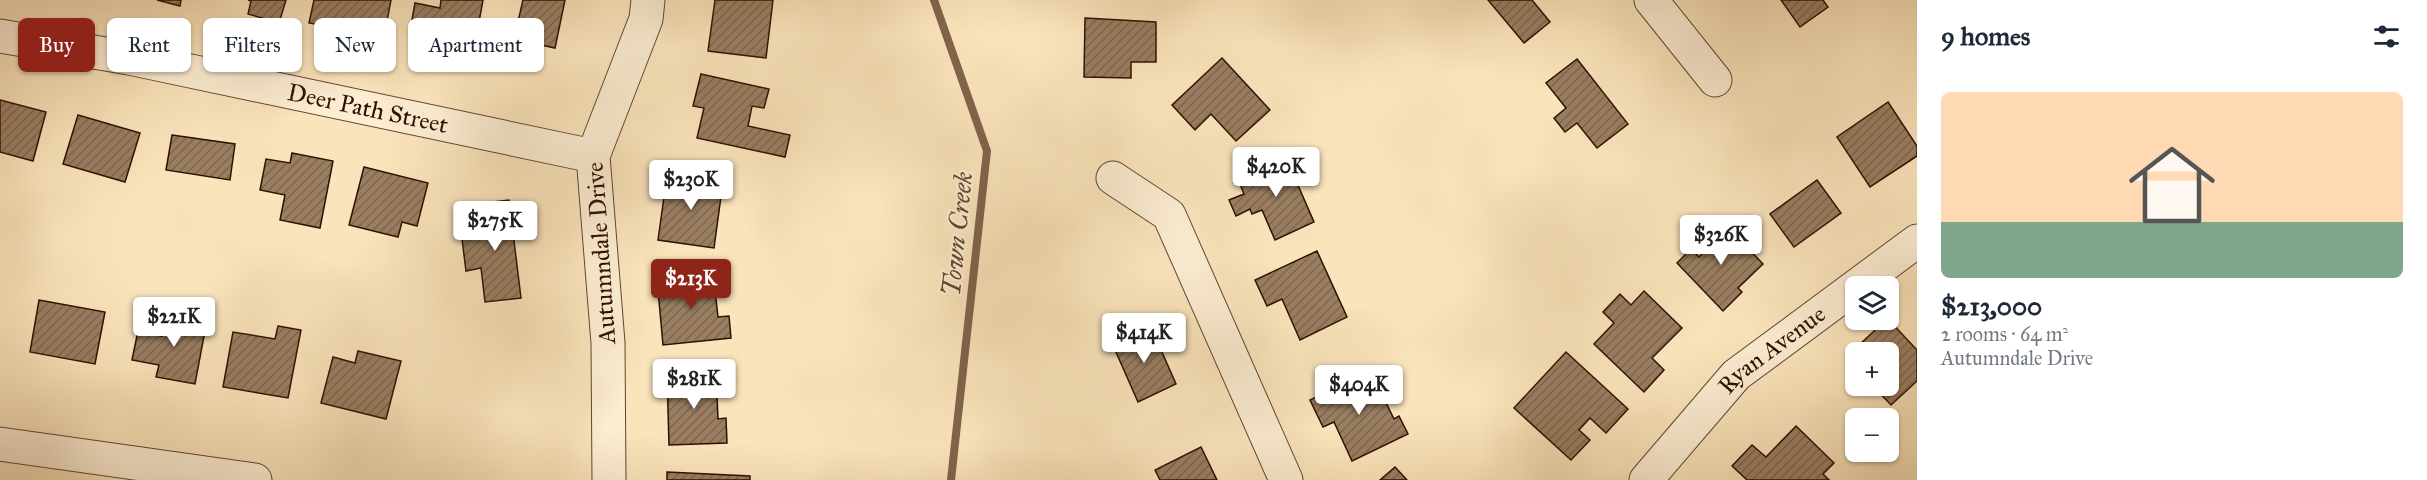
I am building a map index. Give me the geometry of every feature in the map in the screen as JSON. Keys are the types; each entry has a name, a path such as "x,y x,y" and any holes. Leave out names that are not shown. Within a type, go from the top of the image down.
{"street":[{"name":"Autumndale Drive","path":"609,480 608,343 593,156 646,19 648,0"},
{"path":"1651,0 1715,80"},
{"name":"Deer Path Street","path":"0,36 129,58 593,156"},
{"path":"1113,178 1169,215 1286,480"},
{"name":"Ryan Avenue","path":"1646,480 1736,375 1913,251"},
{"path":"0,444 255,480"}],"building":[{"path":"157,0 181,0 180,6"},
{"path":"248,0 286,0 281,18 262,18 248,14 251,1"},
{"path":"314,0 391,0 388,18 314,18 314,24 309,23"},
{"path":"441,0 483,0 480,18 412,18 415,3 440,8"},
{"path":"523,0 565,0 555,48 544,46 544,18 519,18"},
{"path":"715,0 773,0 766,58 708,51"},
{"path":"1488,0 1532,0 1550,22 1524,43"},
{"path":"1781,0 1823,0 1828,7 1800,27"},
{"path":"1085,18 1156,22 1156,62 1131,62 1131,78 1084,77"},
{"path":"1222,58 1270,110 1236,141 1211,114 1195,130 1172,105"},
{"path":"1577,59 1628,124 1597,148 1577,123 1565,132 1554,118 1566,108 1546,83"},
{"path":"701,74 769,89 764,108 752,106 748,126 790,135 785,157 697,138 704,108 693,106"},
{"path":"0,100 46,112 33,161 0,152"},
{"path":"1888,102 1917,146 1917,156 1870,187 1837,137"},
{"path":"78,115 140,133 125,182 63,164"},
{"path":"172,135 235,144 230,180 166,170"},
{"path":"292,153 333,161 320,228 280,220 285,195 260,190 266,159 290,163"},
{"path":"1297,156 1307,178 1297,183 1314,222 1275,240 1262,210 1252,214 1250,209 1236,216 1229,200 1244,194 1239,182"},
{"path":"364,167 428,183 417,226 402,222 398,237 349,225"},
{"path":"667,175 723,182 714,248 658,240"},
{"path":"1817,180 1841,213 1794,247 1770,214"},
{"path":"509,200 521,298 485,302 481,268 466,271 462,239 481,237 476,204"},
{"path":"1722,221 1763,264 1738,288 1742,292 1723,311 1677,263 1691,249 1699,257 1711,245 1705,238"},
{"path":"1317,251 1347,317 1300,340 1282,299 1267,306 1255,280"},
{"path":"713,273 718,317 729,316 731,338 663,345 657,279"},
{"path":"1644,291 1682,328 1652,358 1664,370 1644,392 1594,344 1614,323 1603,312 1620,294 1631,305"},
{"path":"39,300 105,312 95,364 30,352"},
{"path":"167,312 207,320 195,384 156,377 159,365 132,360 138,331 162,336"},
{"path":"1150,325 1176,384 1138,402 1112,343"},
{"path":"278,326 301,330 288,398 223,387 233,332 275,339"},
{"path":"1875,330 1898,330 1917,350 1917,381 1891,405 1882,396 1899,396 1899,342 1862,342"},
{"path":"358,351 401,361 386,419 321,403 333,357 355,363"},
{"path":"1566,352 1628,409 1606,433 1590,418 1579,430 1590,440 1571,460 1514,408"},
{"path":"1370,370 1394,419 1399,416 1408,434 1352,461 1334,422 1323,427 1310,400"},
{"path":"716,373 718,419 726,418 727,443 669,445 667,375"},
{"path":"1796,426 1834,463 1823,474 1829,480 1747,480 1732,466 1752,445 1766,457"},
{"path":"1201,447 1217,480 1160,480 1155,470"},
{"path":"1395,467 1407,480 1380,480"},
{"path":"667,472 750,476 750,480 667,480"}],"waterway":[{"name":"Town Creek","path":"934,0 987,151 951,480"}]}
